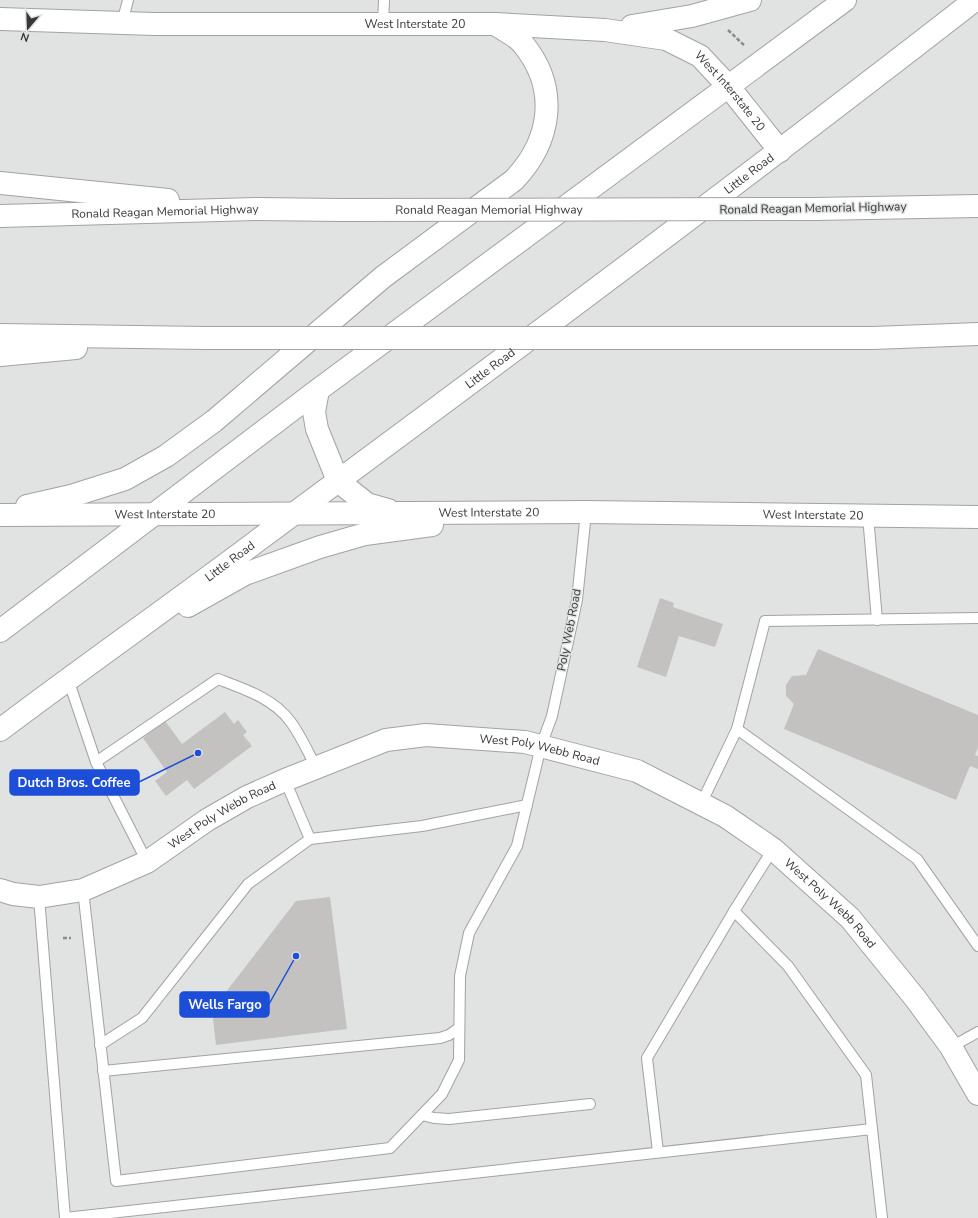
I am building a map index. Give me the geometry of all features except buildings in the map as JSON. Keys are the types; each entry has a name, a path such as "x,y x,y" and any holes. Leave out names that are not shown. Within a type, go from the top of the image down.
{"main road":[{"path":"605,30 661,22 750,0"},
{"path":"0,631 151,515 318,390 845,0"},
{"name":"Little Road","path":"0,730 90,662 338,481 780,151 975,0"},
{"name":"West Interstate 20","path":"0,19 122,23 495,24 605,30 666,39 700,56 729,87 780,151"},
{"path":"0,512 71,496 125,479 166,456 214,421 383,277 514,180 528,166 541,138 548,112 544,86 532,58 522,42 495,24"},
{"path":"0,183 257,209"},
{"name":"Ronald Reagan Memorial Highway","path":"0,216 257,209 815,209 978,206"},
{"path":"0,335 184,338 873,338 978,334"},
{"path":"0,355 184,338"},
{"path":"873,338 978,350"},
{"path":"318,390 314,412 317,429 338,481 367,504 403,514"},
{"name":"West Interstate 20","path":"0,515 586,512 978,517"},
{"path":"90,662 245,574 320,547 365,534 527,513"},
{"name":"West Poly Webb Road","path":"0,890 13,894 39,897 83,890 148,862 207,820 247,798 316,767 386,740 426,736 525,742 637,771 725,816 773,849 850,918 915,998 951,1047 978,1094"}],"lane":[{"path":"122,23 128,0"},
{"path":"383,24 384,0"},
{"name":"Poly Web Road","path":"103,1074 116,1181 390,1148 442,1094 459,1060 460,976 469,933 517,846 541,746 552,716 577,600 586,512"},
{"path":"868,516 877,620"},
{"path":"701,804 738,729 765,621 978,618"},
{"path":"68,679 96,762 148,862"},
{"path":"96,762 218,679 248,690 277,706 291,721 316,767"},
{"path":"738,729 917,859 978,946"},
{"path":"285,780 310,840"},
{"path":"100,1045 142,1018 248,884 310,840 422,826 527,805"},
{"path":"658,1152 647,1058 734,911 773,849"},
{"path":"83,890 103,1074 440,1038 448,1036 459,1028"},
{"path":"39,897 66,1218"},
{"path":"734,911 788,966 866,1075 882,1218"},
{"path":"951,1047 978,1032"},
{"path":"422,1115 448,1119 590,1104"},
{"path":"62,1218 872,1129"}],"path":[{"path":"723,26 749,49"}],"place":[{"name":"Dutch Bros. Coffee","path":"198,753"},
{"name":"Wells Fargo","path":"296,956"}]}
